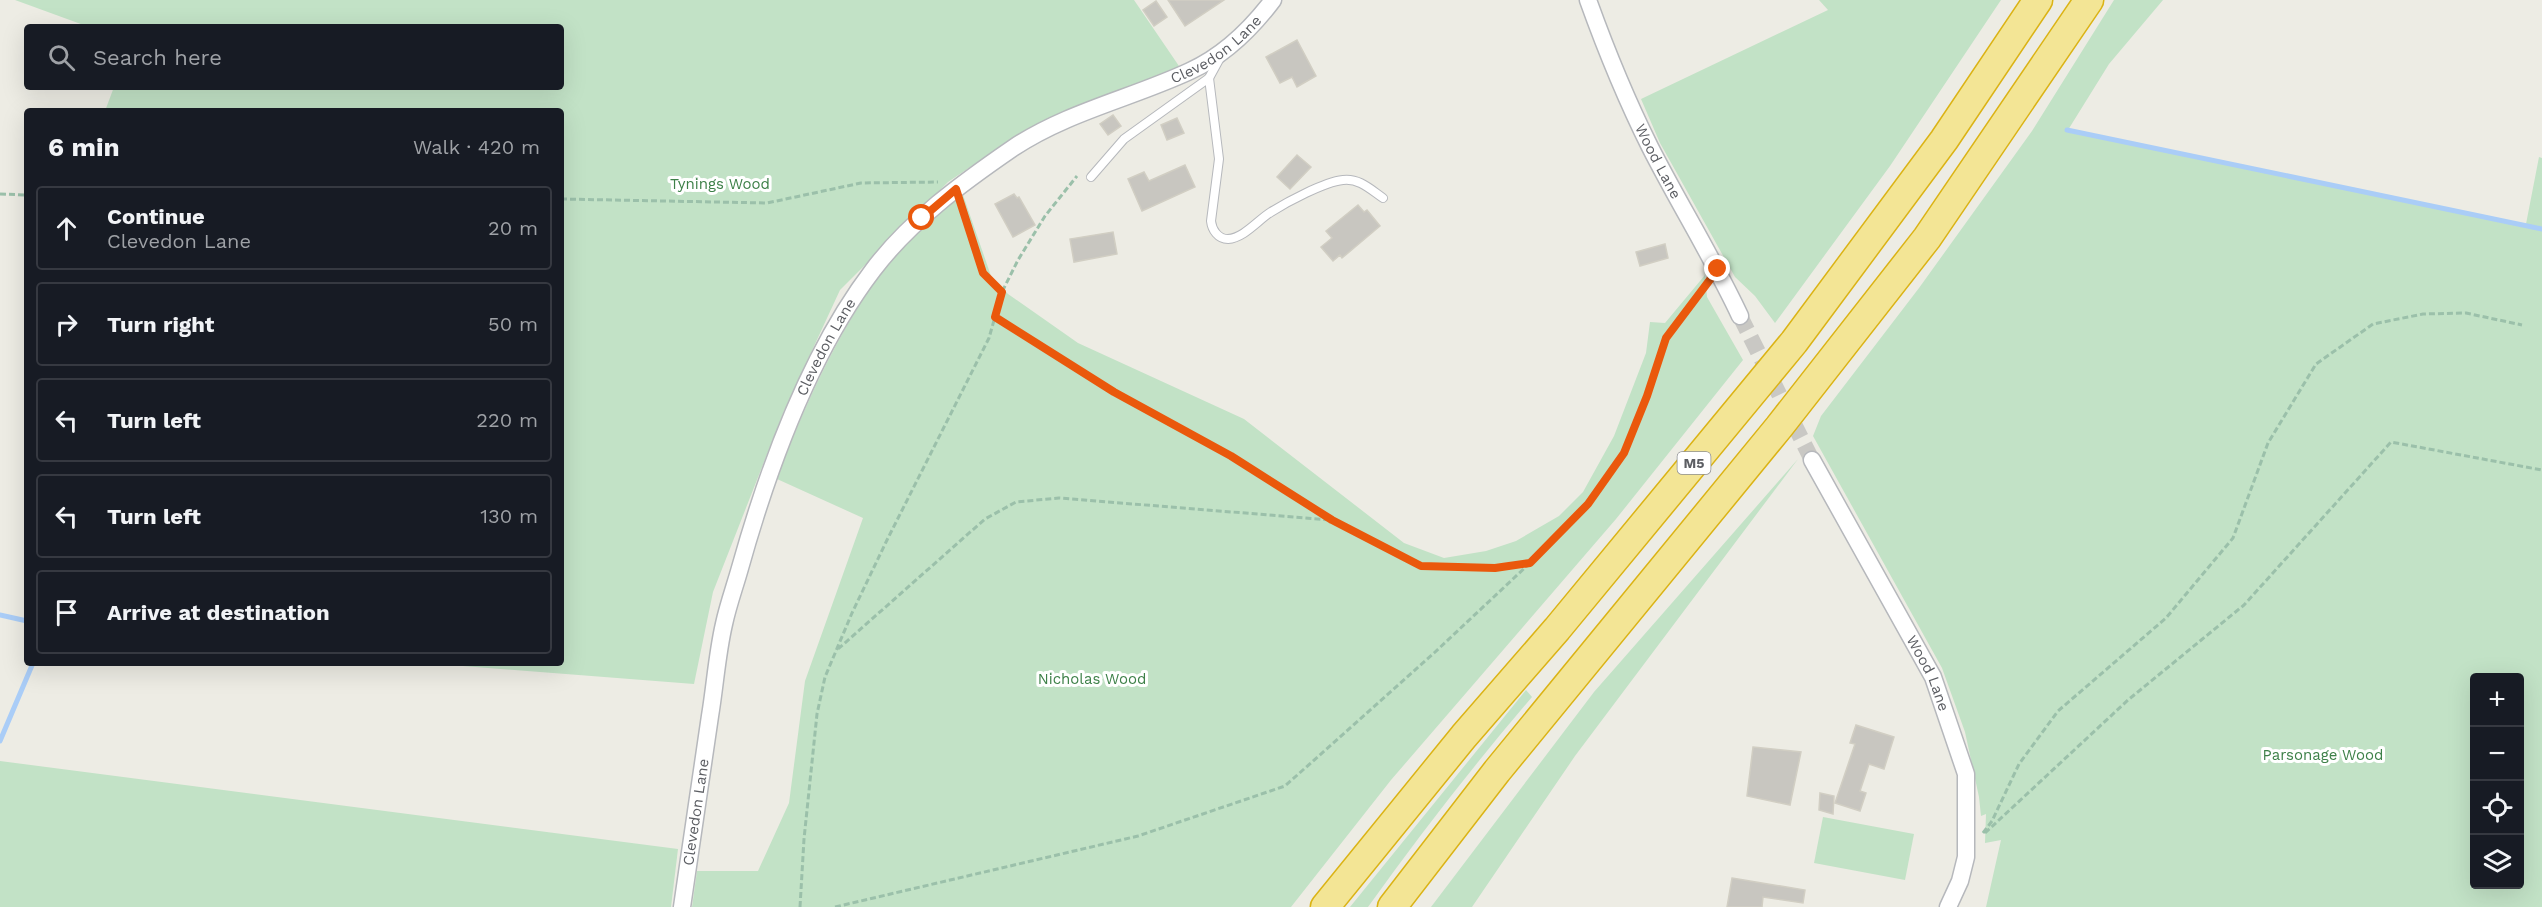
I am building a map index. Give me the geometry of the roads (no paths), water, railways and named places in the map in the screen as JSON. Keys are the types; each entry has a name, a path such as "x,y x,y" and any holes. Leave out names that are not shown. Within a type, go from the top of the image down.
{"highway":[{"name":"M5","path":"1325,907 1464,736 1557,629 1794,342 1918,175 2038,0"},
{"name":"M5","path":"1392,907 1497,771 1785,420 1927,238 2089,0"}],"street":[{"name":"Clevedon Lane","path":"681,907 724,624 753,520 804,389 850,303 874,269 892,249 956,189 1017,145 1047,129 1191,71 1225,50 1247,31 1273,0"},
{"name":"Wood Lane","path":"1588,0 1609,59 1646,139 1718,269 1740,316"},
{"name":"Wood Lane","path":"1812,460 1933,677 1966,774 1966,857 1960,881 1948,907"}],"lane":[{"path":"1091,177 1124,139 1209,78 1225,50"},
{"path":"1209,78 1219,159 1211,221 1212,227 1221,237 1227,239 1235,237 1270,213 1305,194 1342,180 1358,180 1383,198"}],"waterway":[{"path":"2067,130 2542,229"},
{"path":"0,615 24,620"},
{"path":"0,741 32,666"}],"tunnel":[{"path":"1740,316 1812,460"}],"park label":[{"name":"Tynings Wood","path":"720,184"},
{"name":"Nicholas Wood","path":"1092,679"},
{"name":"Parsonage Wood","path":"2323,755"}]}
